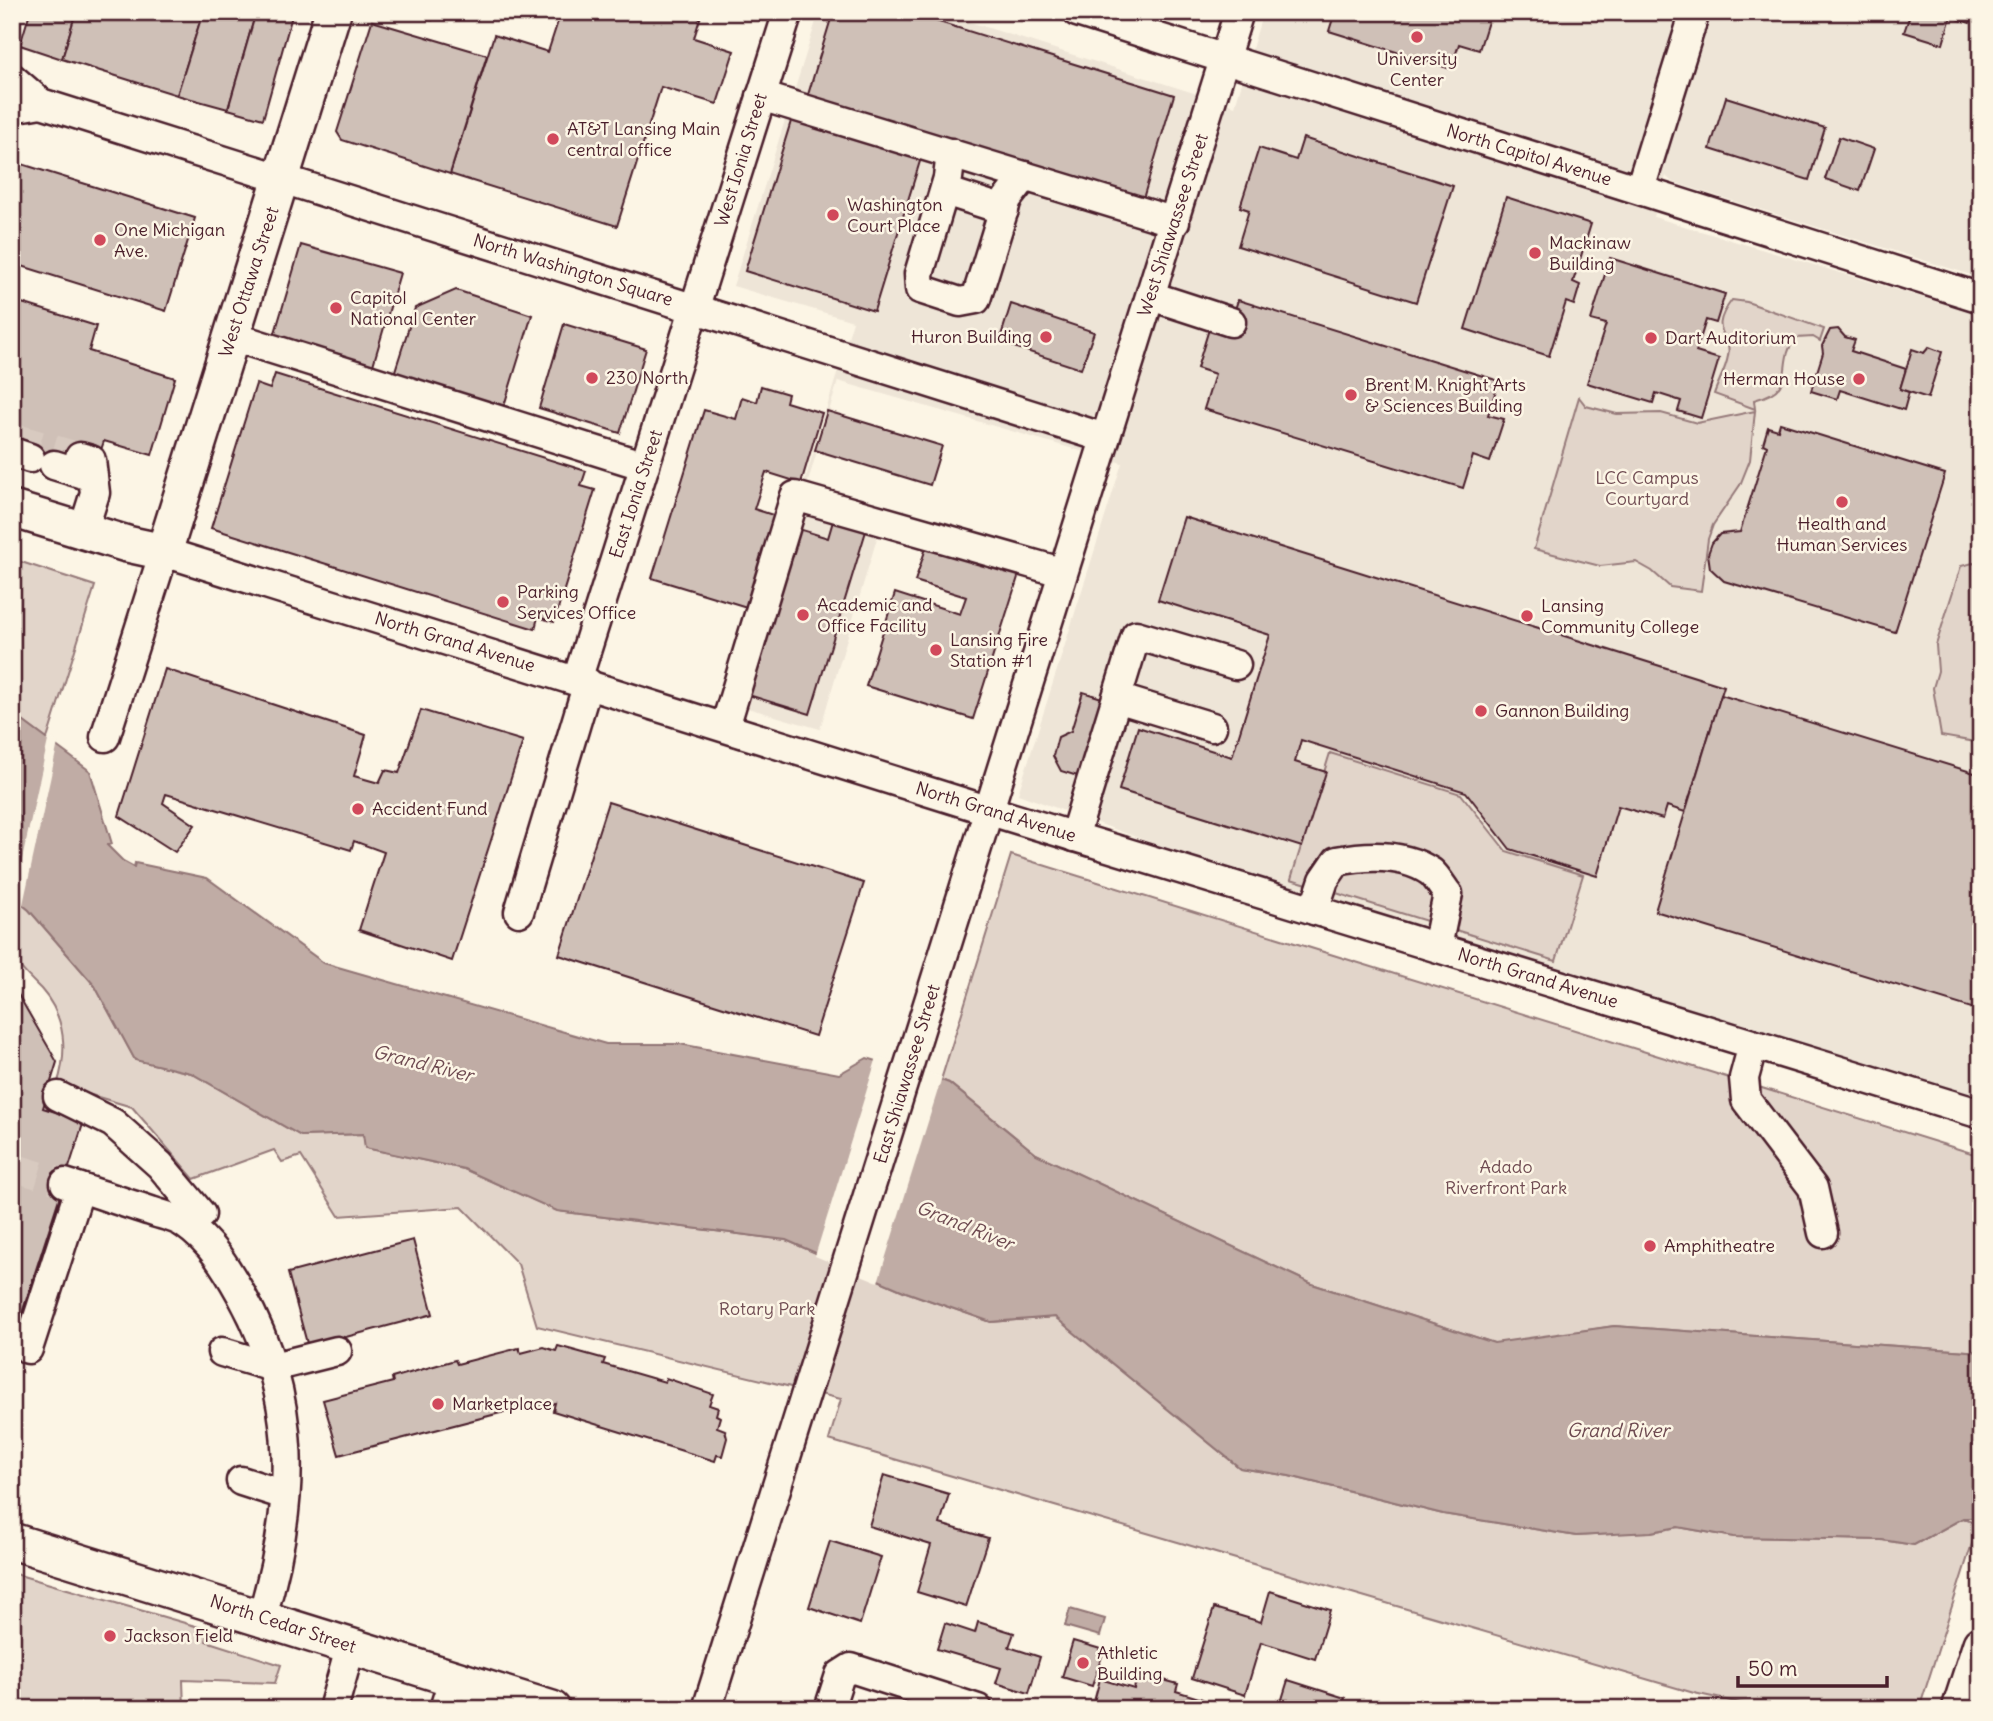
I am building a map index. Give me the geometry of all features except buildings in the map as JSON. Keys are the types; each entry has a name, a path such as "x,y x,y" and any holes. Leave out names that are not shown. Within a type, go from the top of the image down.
{"main road":[{"name":"West Ottawa Street","path":"164,552 334,12"},
{"name":"North Grand Avenue","path":"12,509 164,552"},
{"name":"North Cedar Street","path":"12,1541 351,1645 449,1693 544,1707"},
{"path":"1960,1709 1979,1656"}],"street":[{"name":"West Ionia Street","path":"695,308 788,12"},
{"name":"North Capitol Avenue","path":"1077,12 1981,298"},
{"name":"West Shiawassee Street","path":"1105,438 1239,12"},
{"path":"1640,189 1695,12"},
{"path":"12,78 41,103"},
{"path":"761,96 1175,222"},
{"name":"North Washington Square","path":"41,103 1105,438"},
{"path":"12,108 41,103"},
{"path":"951,153 945,191 919,274 920,289 960,302 976,299 1007,200 1025,176"},
{"path":"945,191 1004,210"},
{"path":"1151,296 1231,322"},
{"name":"East Ionia Street","path":"519,912 582,681 695,308"},
{"path":"231,337 645,466"},
{"name":"East Shiawassee Street","path":"707,1709 1105,438"},
{"path":"42,455 95,492 83,531"},
{"path":"725,727 795,496 1061,572"},
{"path":"105,737 164,552"},
{"name":"North Grand Avenue","path":"164,552 1074,837 1981,1114"},
{"path":"1074,837 1136,635 1236,664"},
{"path":"1117,698 1212,727"},
{"path":"1314,910 1324,880 1337,861 1368,855 1399,860 1432,872 1448,894 1437,947"},
{"path":"1753,1045 1744,1078 1746,1100 1813,1188 1823,1233"},
{"path":"58,1096 113,1123 160,1165 201,1214 184,1223"},
{"path":"28,1349 55,1296 73,1185 184,1223 221,1257 256,1320 281,1391 288,1454 285,1494 274,1574 262,1616"},
{"path":"222,1352 273,1367 337,1351"},
{"path":"241,1481 285,1494"},
{"path":"333,1709 351,1645"},
{"path":"829,1709 840,1675 851,1668 978,1709"}],"shaded area":[{"name":"Lansing Community College","path":"819,12 938,12 1235,106 1263,12 1981,12 1981,278 1672,182 1666,176 1654,217 1981,315 1981,1123 1525,979 1018,794 1122,463 838,381 801,505 880,528 820,729 737,705 853,321 733,286"}],"green space":[{"path":"1732,300 1747,302 1824,329 1820,341 1813,337 1796,338 1787,357 1782,382 1768,395 1754,400 1755,409 1714,394 1726,366 1729,348 1722,332 1721,320"},
{"name":"LCC Campus Courtyard","path":"1579,397 1586,406 1617,414 1661,413 1697,423 1755,411 1750,460 1740,485 1713,525 1708,539 1701,591 1670,587 1652,571 1636,562 1600,566 1534,549"},
{"path":"12,559 95,586 47,739 12,713"},
{"path":"1973,563 1981,566 1981,653 1976,669 1981,671 1981,743 1941,736 1933,688 1938,671 1936,645 1961,566"},
{"path":"1330,753 1461,794 1506,851 1583,875 1556,961 1291,879"},
{"path":"1011,855 1981,1156 1981,1352 1614,1326 1517,1341 1651,1532 1678,1527 1734,1537 1882,1540 1914,1545 1963,1518 1978,1525 1919,1709 1768,1709 1694,1693 829,1440 841,1399 537,1326 518,1264 462,1207 339,1216 301,1156 282,1162 274,1150 194,1179 132,1107 57,1085 63,1060 60,1023 49,1000 16,961 11,944 12,896 29,910 95,986 135,1060 191,1073 301,1136 363,1134 366,1148 464,1169 558,1211 786,1240 906,1292 991,1322 1055,1317 1240,1468 1289,1476 1443,1514 1576,1536 1609,1534 1494,1343 1312,1284 1036,1154 949,1083 941,1080"},
{"name":"Jackson Field","path":"12,1573 209,1630 206,1641 281,1665 275,1683 183,1680 184,1709 12,1709"}],"water":[{"name":"Grand River","path":"12,713 90,771 112,844 107,845 123,861 134,867 135,863 207,878 324,963 606,1044 680,1044 839,1074 867,1058 941,1080 949,1083 1036,1154 1312,1284 1494,1343 1614,1326 1981,1352 1981,1518 1963,1518 1914,1545 1882,1540 1734,1537 1678,1527 1651,1532 1576,1536 1443,1514 1289,1476 1240,1468 1055,1317 991,1322 906,1292 786,1240 557,1211 464,1169 365,1148 363,1134 301,1136 191,1073 135,1060 95,986 29,910 12,896"},
{"path":"1070,1609 1105,1619 1100,1636 1065,1626"}],"pier":[{"path":"49,736 58,743 22,909 13,901"},
{"path":"877,1057 942,1077 878,1282 815,1256"}],"tunnel":[{"path":"13,437 80,457"},
{"path":"12,1167 65,1183"}],"place":[{"name":"University Center","path":"1417,37"},
{"name":"AT&T Lansing Main central office","path":"553,139"},
{"name":"Washington Court Place","path":"833,215"},
{"name":"One Michigan Ave.","path":"100,240"},
{"name":"Mackinaw Building","path":"1535,253"},
{"name":"Capitol National Center","path":"336,308"},
{"name":"Huron Building","path":"1046,337"},
{"name":"Dart Auditorium","path":"1651,338"},
{"name":"230 North","path":"592,378"},
{"name":"Herman House","path":"1859,379"},
{"name":"Brent M. Knight Arts & Sciences Building","path":"1351,395"},
{"name":"Health and Human Services","path":"1842,502"},
{"name":"Parking Services Office","path":"503,602"},
{"name":"Academic and Office Facility","path":"803,615"},
{"name":"Lansing Community College","path":"1527,616"},
{"name":"Lansing Fire Station #1","path":"936,650"},
{"name":"Gannon Building","path":"1481,711"},
{"name":"Accident Fund","path":"358,809"},
{"name":"Amphitheatre","path":"1650,1246"},
{"name":"Marketplace","path":"438,1404"},
{"name":"Jackson Field","path":"110,1636"},
{"name":"Athletic Building","path":"1083,1663"}],"park label":[{"name":"Adado Riverfront Park","path":"1506,1177"},
{"name":"Rotary Park","path":"767,1309"}]}
